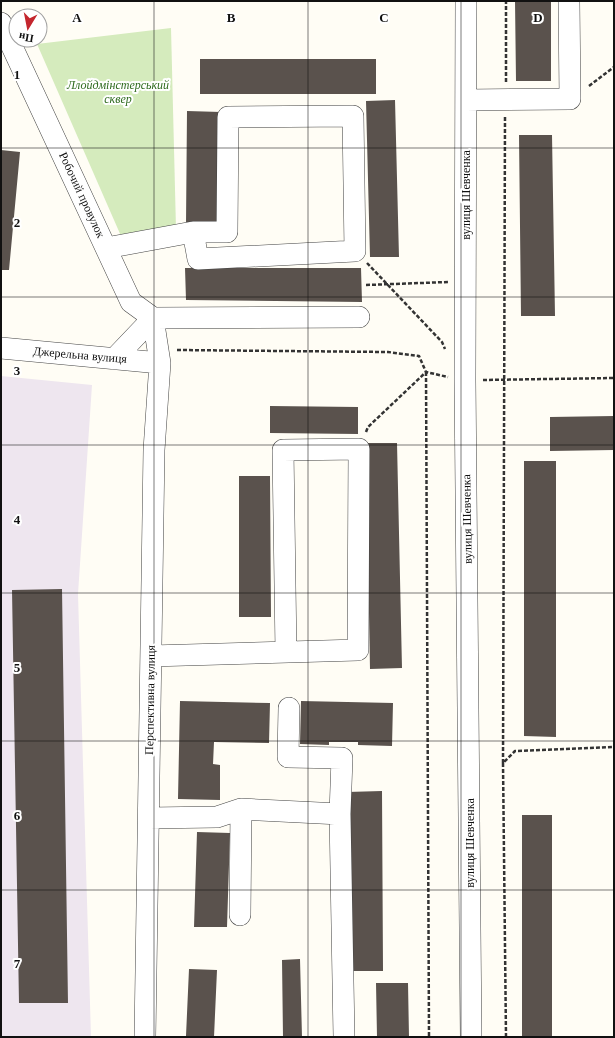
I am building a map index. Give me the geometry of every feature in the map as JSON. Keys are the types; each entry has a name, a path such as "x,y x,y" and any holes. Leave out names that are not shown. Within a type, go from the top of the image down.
{"street":[{"name":"вулиця Шевченка","path":"466,1 465,380 471,1037"},
{"path":"466,100 570,99 570,1"},
{"name":"Робочий провулок","path":"1,23 132,302 153,318"},
{"path":"106,248 193,232 227,232 228,117 353,116 355,251 198,259 193,232"},
{"path":"114,359 153,318 359,317"},
{"path":"153,318 159,357"},
{"name":"Джерельна вулиця","path":"1,348 114,359 159,357"},
{"name":"Перспективна вулиця","path":"145,1037 154,450 159,357"},
{"path":"151,656 358,650 359,449 283,450 286,652"},
{"path":"289,708 288,756 342,758 340,814 344,1037"},
{"path":"240,915 242,809"},
{"path":"148,818 217,817 242,809 340,814"}],"path":[{"path":"506,1 506,88"},
{"path":"570,99 614,67"},
{"path":"505,112 503,763 506,1037"},
{"path":"355,251 442,342 448,354"},
{"path":"366,285 466,281"},
{"path":"159,357 388,352 419,356 426,372 429,1037"},
{"path":"426,372 465,380 614,378"},
{"path":"359,449 368,427 426,372"},
{"path":"503,763 515,751 614,747"}],"shaded area":[{"path":"1,376 92,385 78,594 91,1037 1,1037"}],"green space":[{"name":"Ллойдмінстерський сквер","path":"171,28 176,229 121,236 39,48 48,48 48,43"}],"building":[{"path":"515,1 551,1 551,81 516,81"},
{"path":"200,59 376,59 376,94 200,94"},
{"path":"395,100 399,257 370,257 366,101"},
{"path":"187,111 221,112 219,224 186,224"},
{"path":"519,135 552,135 555,316 521,316"},
{"path":"1,150 20,152 9,270 1,270"},
{"path":"185,268 361,268 362,302 186,300"},
{"path":"270,406 358,407 358,434 270,433"},
{"path":"614,416 614,450 550,451 550,417"},
{"path":"366,443 397,443 402,668 370,669"},
{"path":"524,461 556,461 556,737 524,736"},
{"path":"239,476 270,476 271,617 239,617"},
{"path":"62,589 68,1003 19,1003 12,590"},
{"path":"180,701 270,703 269,743 214,742 213,764 220,765 220,800 178,799"},
{"path":"301,701 393,703 392,746 358,745 358,742 329,742 329,745 300,744"},
{"path":"382,791 383,971 348,971 347,792"},
{"path":"522,815 552,815 552,1037 522,1037"},
{"path":"197,832 230,833 227,927 194,927"},
{"path":"300,959 302,1037 283,1037 282,960"},
{"path":"189,969 217,970 214,1037 186,1036"},
{"path":"376,983 408,983 409,1037 377,1037"}]}
